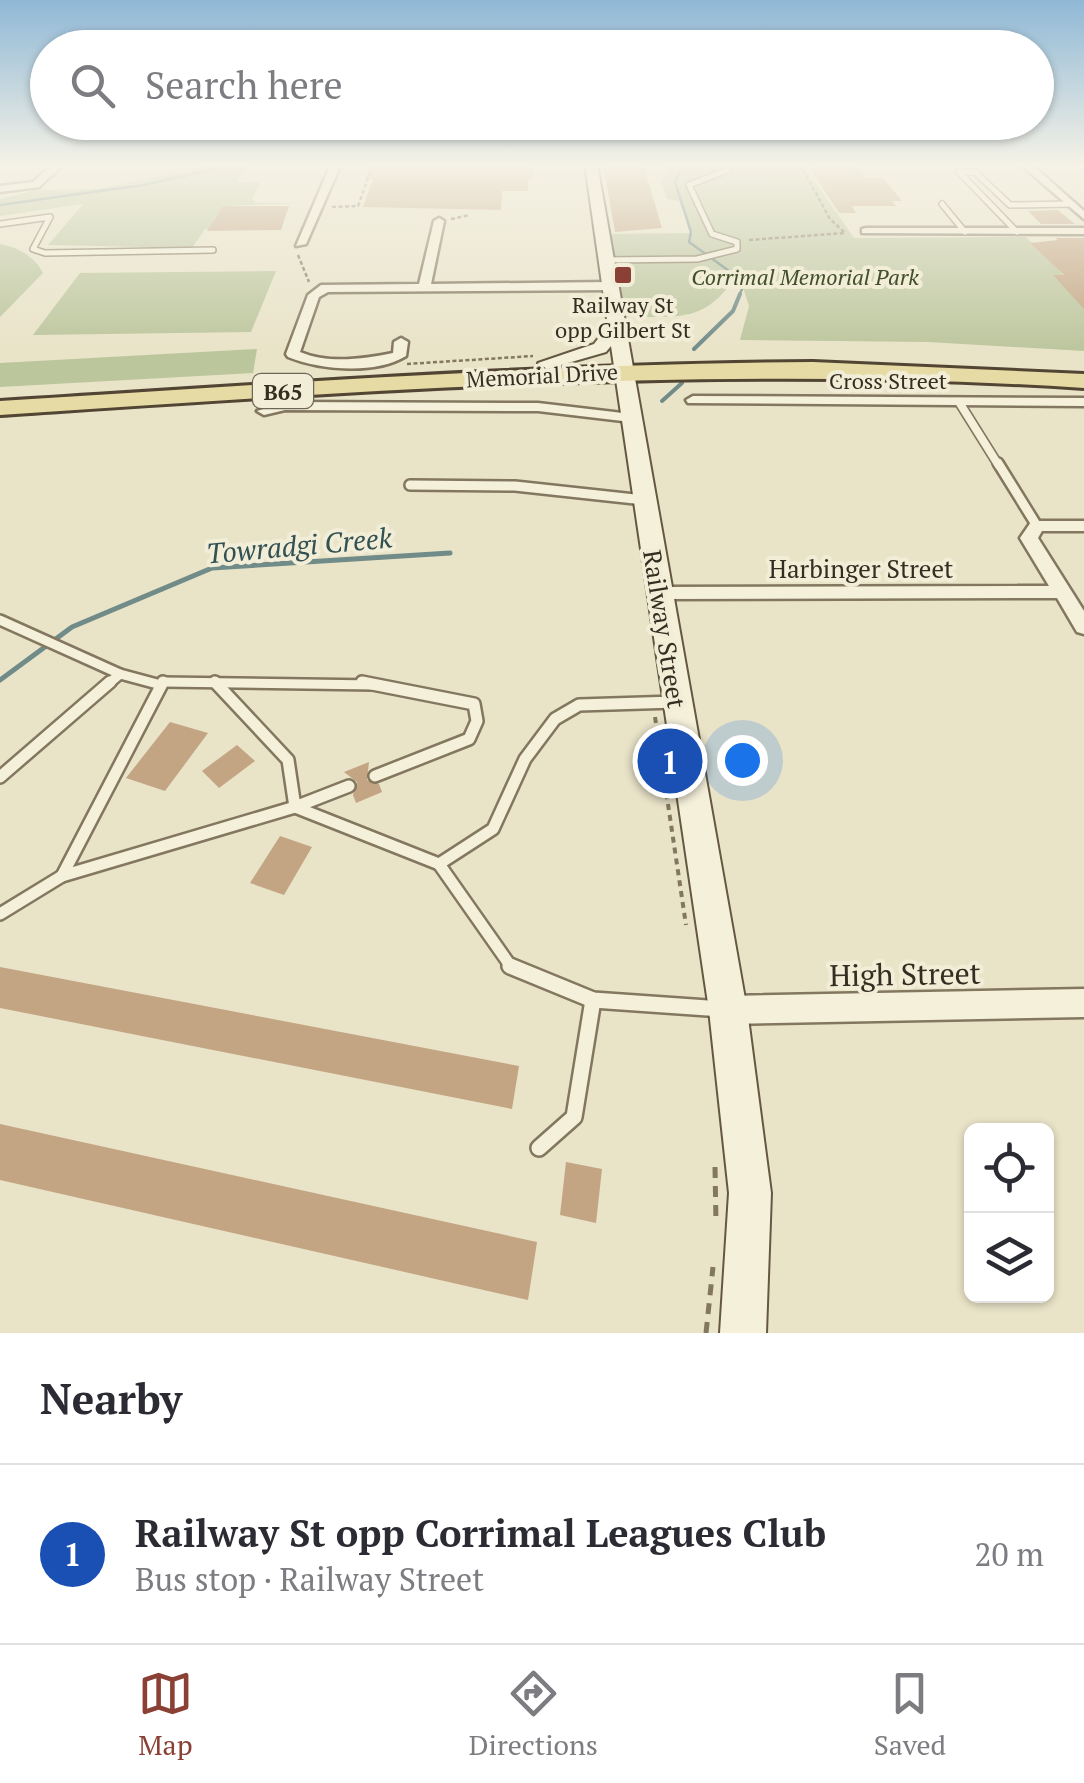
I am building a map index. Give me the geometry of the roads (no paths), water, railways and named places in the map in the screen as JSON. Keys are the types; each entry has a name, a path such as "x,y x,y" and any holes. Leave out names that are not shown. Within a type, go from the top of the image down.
{"main road":[{"name":"Railway Street","path":"601,226 659,593 664,702 728,1010 750,1193 743,1333"},
{"path":"539,360 594,351 610,340 616,328"},
{"name":"Memorial Drive","path":"0,408 622,365 835,358 1084,370"},
{"name":"Memorial Drive","path":"0,395 539,360 1084,381"},
{"path":"629,411 651,381 730,368"}],"street":[{"path":"296,246 306,226"},
{"path":"424,288 437,226"},
{"path":"866,231 1084,231"},
{"path":"401,342 399,356 378,361 307,362 293,354 314,295 323,289 610,286"},
{"name":"Cross Street","path":"694,400 1084,402"},
{"path":"264,412 286,406 629,411"},
{"path":"1084,526 1037,526 1028,538 1084,627"},
{"name":"Harbinger Street","path":"659,593 1062,592"},
{"name":"High Street","path":"728,1010 1084,1003"}],"lane":[{"path":"45,226 32,249 45,253 213,250"},
{"path":"606,260 697,258 733,250 739,244 712,234 708,226"},
{"path":"960,226 965,232"},
{"path":"1011,226 1016,232"},
{"path":"958,402 1037,526"},
{"path":"410,485 514,486 644,500"},
{"path":"2,620 120,674 163,682 360,682 474,704 477,722 470,739 375,776"},
{"path":"0,776 120,674"},
{"path":"62,876 163,682"},
{"path":"215,682 288,760 295,807"},
{"path":"439,864 494,829 525,759 555,719 580,705 664,702"},
{"path":"0,768 14,768"},
{"path":"0,914 62,876 295,807 349,786"},
{"path":"295,807 439,864 512,970 593,1000 728,1010"},
{"path":"539,1148 574,1118 593,1000"}],"waterway":[{"path":"689,226 689,242 736,276 742,289 739,296"},
{"path":"694,349 733,311 740,294"},
{"path":"662,401 682,383"},
{"name":"Towradgi Creek","path":"0,680 72,627 212,568 450,553"}],"place":[{"name":"Railway St opp Gilbert St","path":"623,275"},
{"name":"Railway St opp Corrimal Leagues Club","path":"670,761"}],"park label":[{"name":"Corrimal Memorial Park","path":"805,276"}]}
